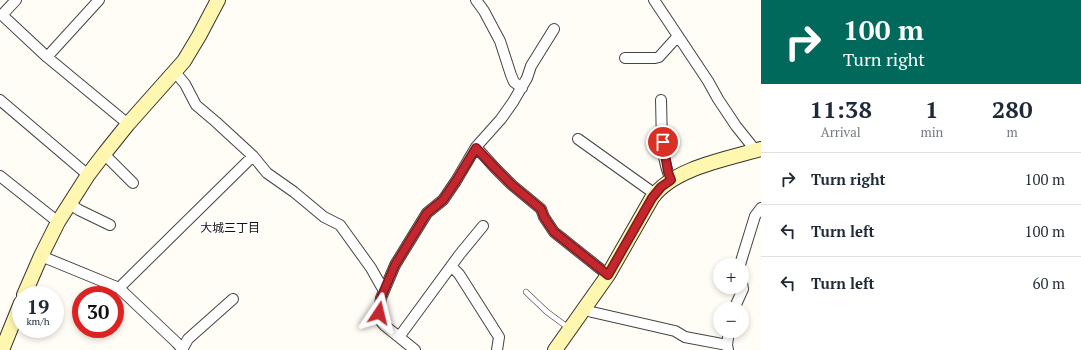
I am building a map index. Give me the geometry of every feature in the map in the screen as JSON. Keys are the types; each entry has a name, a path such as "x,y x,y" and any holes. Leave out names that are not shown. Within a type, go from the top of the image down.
{"street":[{"path":"16,0 2,15 48,57 128,124"},
{"path":"48,57 99,0"},
{"path":"28,286 58,222 88,175 128,124 184,61 218,0"},
{"path":"476,0 484,11 500,42 514,82 522,88"},
{"path":"555,350 608,275 655,194 661,187 671,180 698,167 759,150 736,126 718,99 708,80 654,0"},
{"path":"415,350 380,320 379,313 381,298 395,265 427,213 443,200 476,148 514,102 527,78 531,66 554,29"},
{"path":"625,58 659,57 678,36"},
{"path":"175,72 196,105 253,156 267,173 294,192 324,217 340,225 372,268 384,291"},
{"path":"0,100 88,175"},
{"path":"661,100 663,142 668,172 671,180"},
{"path":"578,139 655,194"},
{"path":"476,148 512,185 541,209 544,217 554,232 608,275"},
{"path":"104,154 133,183"},
{"path":"121,286 253,156"},
{"path":"0,176 58,222"},
{"path":"70,204 110,225"},
{"path":"742,258 755,216 761,208"},
{"path":"399,337 460,254 483,226"},
{"path":"41,256 114,286"},
{"path":"452,266 459,274 499,337 497,350"},
{"path":"124,293 183,350 188,339 233,299"},
{"path":"584,308 592,312 675,331 685,337 728,347"},
{"path":"2,350 12,325"}],"lane":[{"path":"526,292 547,312 570,329"}],"district":[{"name":"大城三丁目","path":"230,228"}],"route":[{"path":"379,313 381,298 395,265 427,213 443,200 476,148 512,185 541,209 544,217 554,232 608,275 652,198 661,187 671,180 668,172 663,142"}]}
